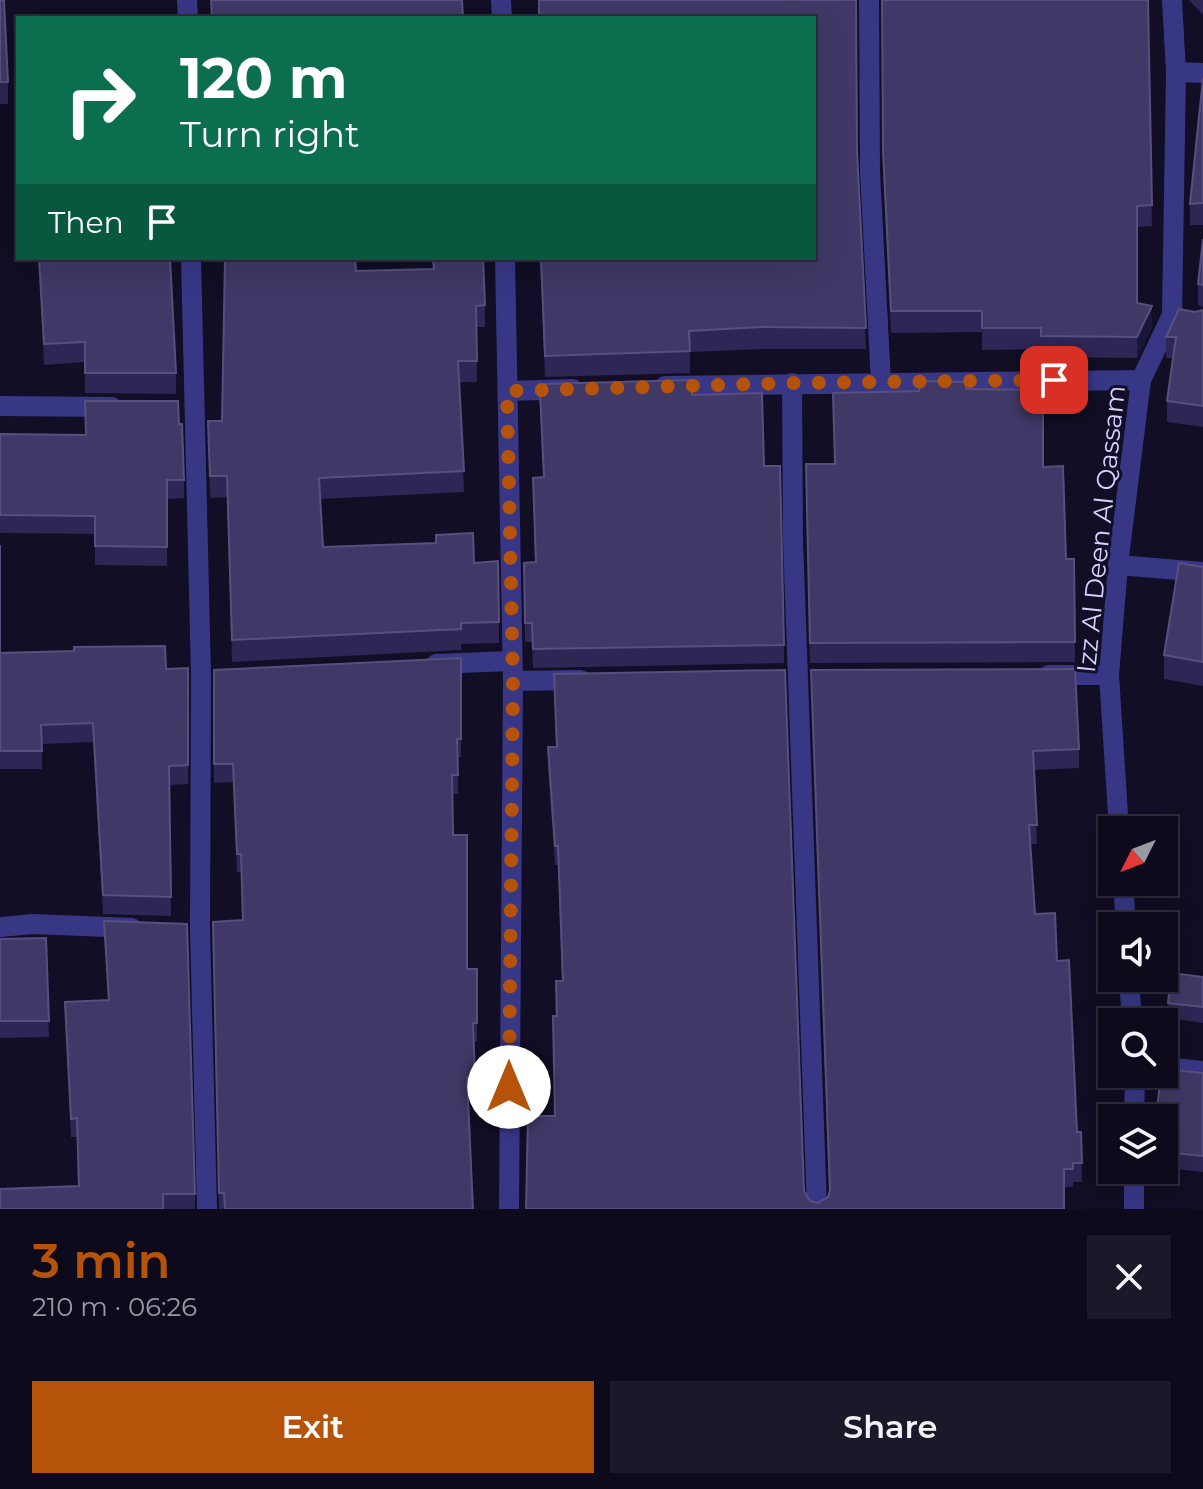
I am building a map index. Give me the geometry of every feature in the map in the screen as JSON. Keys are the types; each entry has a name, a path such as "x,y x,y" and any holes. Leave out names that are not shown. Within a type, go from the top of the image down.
{"street":[{"path":"869,0 870,172 881,382"},
{"name":"Izz Al Deen Al Qassam","path":"1118,816 1109,675 1118,565 1141,380 1180,316 1172,0"},
{"path":"1176,72 1203,73"},
{"path":"191,260 185,407 209,675 193,930 207,1209"},
{"path":"505,260 512,671 509,1209"},
{"path":"649,387 1141,380"},
{"path":"792,383 793,540 817,1209"},
{"path":"507,391 586,389"},
{"path":"0,406 133,407"},
{"path":"1118,565 1203,572"},
{"path":"418,665 608,679"},
{"path":"1031,675 1109,675"},
{"path":"0,927 33,924 155,929"},
{"path":"1178,1068 1203,1071"},
{"path":"1134,1184 1134,1209"}],"building":[{"path":"0,0 4,0 8,82 0,82"},
{"path":"211,0 462,0 463,16 212,16"},
{"path":"539,0 856,0 857,151 866,328 762,327 689,331 690,351 545,356 541,260 816,260 816,16 539,16"},
{"path":"882,0 1148,0 1152,205 1137,206 1137,303 1152,306 1137,337 1041,336 1041,328 982,328 982,311 891,311 883,150"},
{"path":"1203,78 1203,203 1190,204"},
{"path":"1203,239 1203,285 1198,284"},
{"path":"39,260 170,260 176,373 85,373 85,342 44,344"},
{"path":"225,260 355,260 356,271 434,269 433,260 483,260 485,305 476,306 477,361 458,361 464,471 319,478 323,547 436,543 436,535 473,533 474,563 498,561 499,622 461,623 461,629 232,640 227,476 210,476 208,421 222,421"},
{"path":"1179,309 1203,310 1203,406 1167,401 1176,337 1166,337"},
{"path":"691,380 692,395 762,393 764,466 780,466 784,645 533,649 532,623 525,623 524,563 536,562 533,478 544,477 540,392 546,392 545,384"},
{"path":"919,381 966,382 966,389 1043,390 1043,467 1063,466 1066,559 1074,559 1075,642 810,643 806,464 835,464 833,393 919,391"},
{"path":"85,401 178,401 184,480 167,480 167,547 95,546 95,516 0,515 0,434 86,435"},
{"path":"1179,563 1203,567 1203,662 1164,655"},
{"path":"165,646 166,669 188,668 188,765 169,766 171,897 103,895 93,723 41,725 42,751 0,751 0,653 74,651 74,647"},
{"path":"461,658 461,739 457,739 458,775 452,775 453,835 467,835 467,969 477,969 477,1023 473,1023 475,1077 467,1077 473,1209 225,1209 224,1193 219,1193 213,922 243,920 233,764 214,764 214,670"},
{"path":"1075,669 1079,749 1033,751 1037,825 1029,825 1035,914 1055,913 1057,961 1069,960 1077,1132 1081,1132 1082,1163 1073,1163 1073,1169 1064,1169 1064,1209 526,1209 528,1116 555,1116 553,1016 557,1016 556,981 563,981 558,846 555,846 548,747 557,747 554,674 785,670 804,1191 810,1201 818,1203 828,1197 830,1190 811,670"},
{"path":"104,921 187,924 195,1194 163,1194 163,1209 0,1209 0,1189 79,1186 77,1118 71,1119 65,1002 109,1000"},
{"path":"46,938 49,1021 0,1021 0,939"},
{"path":"1178,974 1203,977 1203,1007 1168,1003 1169,992 1178,992"},
{"path":"1178,1070 1203,1073 1203,1156 1178,1153 1178,1104 1158,1104 1159,1088 1178,1088"}],"route":[{"path":"509,1087 513,681 507,391 1054,380"}]}
